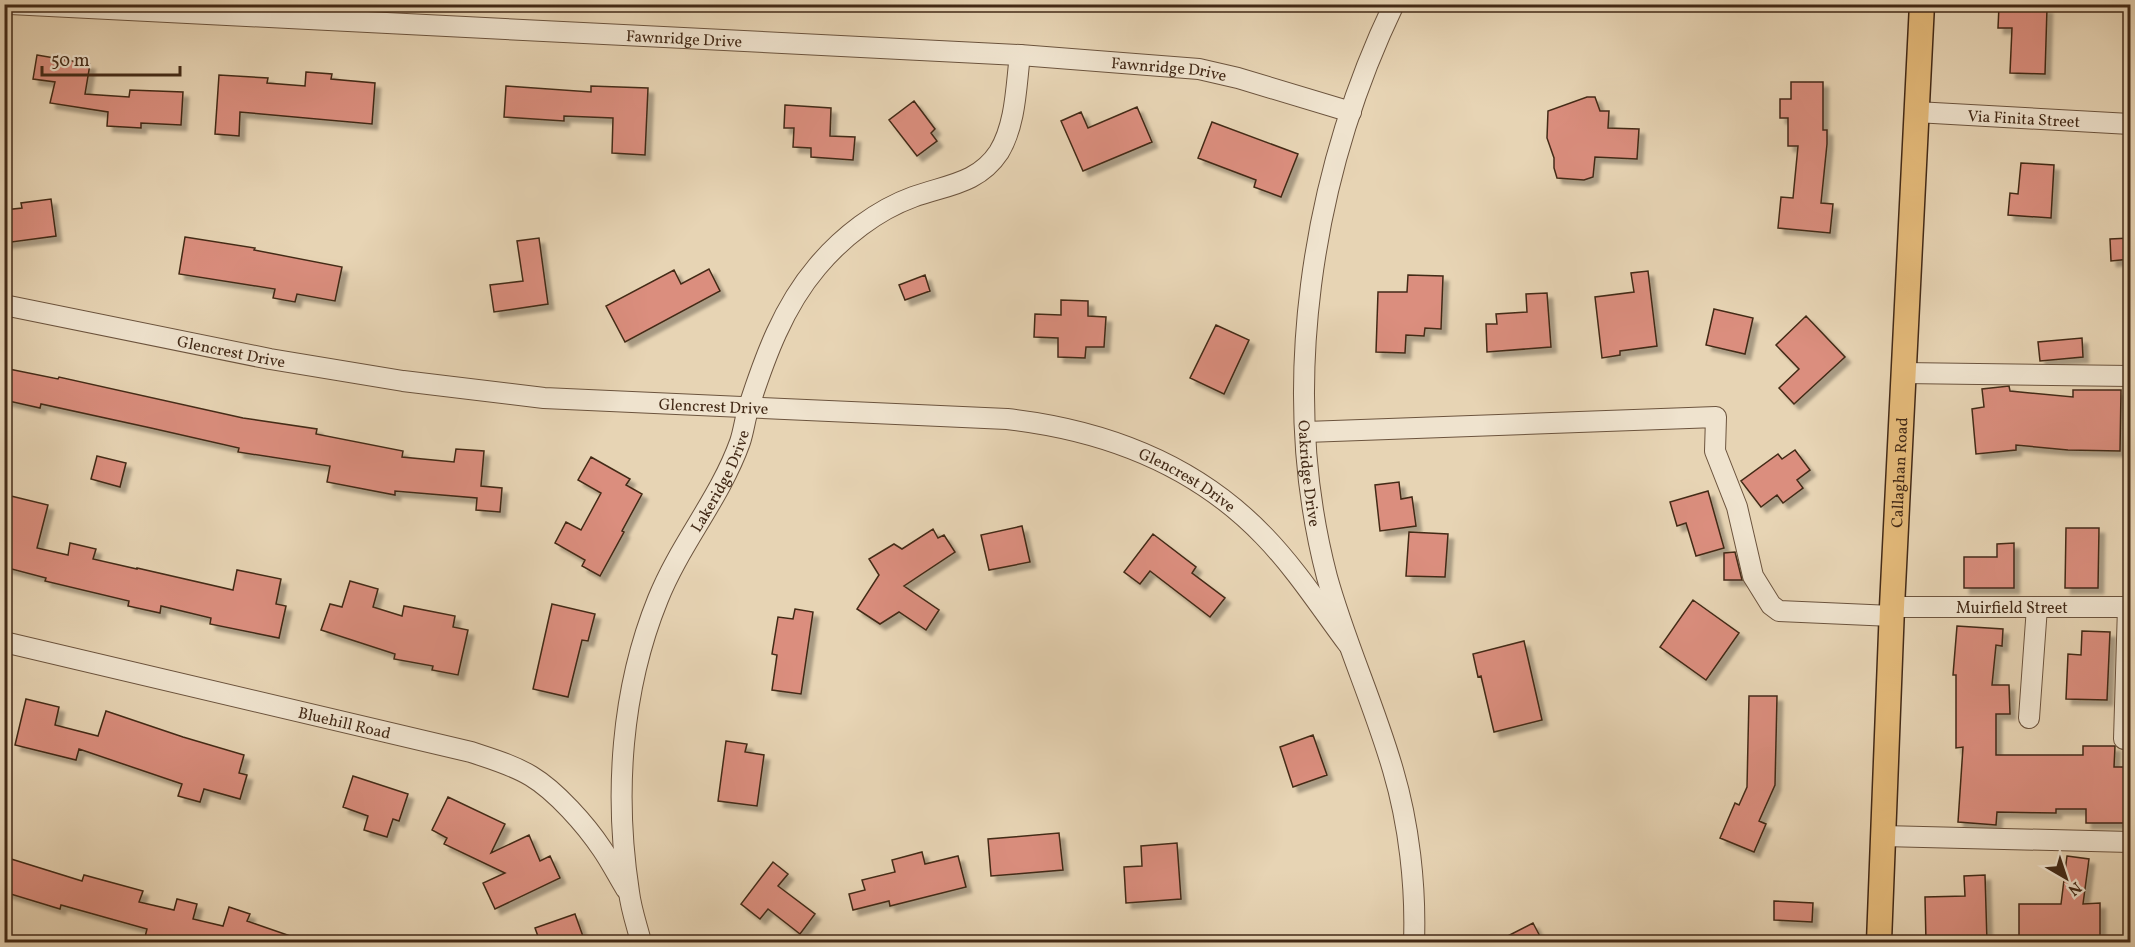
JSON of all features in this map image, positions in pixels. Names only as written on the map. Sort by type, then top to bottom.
[{"type":"main road","name":"Callaghan Road","points":[[1879,942],[1892,612],[1922,4]]},
{"type":"street","name":"Fawnridge Drive","points":[[10,4],[315,12],[1020,55],[1200,69],[1351,112]]},
{"type":"street","name":"Oakridge Drive","points":[[1394,4],[1378,39],[1351,112],[1326,200],[1312,275],[1305,353],[1306,432],[1308,482],[1327,577],[1348,644],[1394,771],[1413,876],[1414,942]]},
{"type":"street","name":"Lakeridge Drive","points":[[641,942],[629,892],[621,790],[630,695],[658,599],[681,552],[723,481],[740,441],[748,408],[782,319],[817,267],[843,240],[865,222],[912,197],[960,184],[982,170],[999,151],[1012,119],[1020,55]]},
{"type":"street","name":"Via Finita Street","points":[[1916,112],[2130,124]]},
{"type":"street","name":"Glencrest Drive","points":[[4,305],[270,359],[403,381],[544,398],[1007,419],[1047,423],[1086,432],[1121,443],[1164,461],[1200,482],[1228,503],[1263,535],[1287,562],[1348,644]]},
{"type":"street","points":[[1903,373],[2130,376]]},
{"type":"street","name":"Muirfield Street","points":[[1306,432],[1716,417],[1715,451],[1737,507],[1753,576],[1771,605],[1779,611],[1892,612],[2037,607],[2129,607]]},
{"type":"street","points":[[2029,717],[2037,607]]},
{"type":"street","points":[[2124,739],[2129,607]]},
{"type":"street","name":"Bluehill Road","points":[[4,642],[471,752],[513,766],[548,789],[577,818],[602,848],[629,892]]},
{"type":"street","points":[[1883,836],[2130,842]]},
{"type":"building","points":[[1999,6],[2047,8],[2045,74],[2010,73],[2012,28],[1998,28]]},
{"type":"building","points":[[37,55],[90,64],[85,94],[129,97],[130,90],[183,92],[181,125],[141,123],[141,128],[107,126],[108,112],[50,103],[55,82],[33,79]]},
{"type":"building","points":[[306,72],[332,74],[331,79],[375,83],[372,124],[240,112],[239,136],[215,134],[219,75],[268,78],[267,83],[305,86]]},
{"type":"building","points":[[1791,82],[1823,82],[1823,130],[1827,130],[1827,144],[1821,203],[1833,204],[1830,233],[1778,228],[1781,197],[1793,198],[1798,146],[1788,146],[1788,118],[1780,118],[1780,99],[1791,99]]},
{"type":"building","points":[[506,86],[591,92],[591,86],[648,88],[645,155],[612,153],[613,118],[564,116],[564,121],[504,117]]},
{"type":"building","points":[[1587,97],[1595,97],[1600,111],[1609,111],[1608,128],[1639,129],[1637,159],[1595,157],[1593,177],[1584,180],[1557,178],[1554,158],[1547,138],[1548,111]]},
{"type":"building","points":[[914,101],[935,129],[931,133],[937,141],[917,156],[889,120]]},
{"type":"building","points":[[785,105],[831,108],[830,136],[855,137],[853,160],[811,157],[811,148],[793,147],[794,128],[784,128]]},
{"type":"building","points":[[1137,107],[1152,142],[1083,171],[1061,121],[1081,112],[1088,128]]},
{"type":"building","points":[[1212,122],[1298,154],[1281,197],[1254,187],[1256,180],[1198,158]]},
{"type":"building","points":[[2021,163],[2054,165],[2051,218],[2008,215],[2010,193],[2018,194]]},
{"type":"building","points":[[51,199],[56,236],[4,243],[4,210],[22,208],[21,203]]},
{"type":"building","points":[[185,237],[255,248],[254,250],[342,267],[335,301],[297,294],[295,302],[273,298],[275,289],[179,274]]},
{"type":"building","points":[[539,238],[548,304],[494,312],[490,285],[523,281],[517,241]]},
{"type":"building","points":[[2130,238],[2130,259],[2111,261],[2110,239]]},
{"type":"building","points":[[709,269],[720,291],[625,342],[606,306],[674,270],[681,284]]},
{"type":"building","points":[[1648,271],[1657,346],[1620,351],[1620,355],[1602,358],[1595,297],[1634,292],[1631,273]]},
{"type":"building","points":[[925,275],[930,291],[905,300],[899,285]]},
{"type":"building","points":[[1408,275],[1443,276],[1441,329],[1425,328],[1424,336],[1406,335],[1405,353],[1376,352],[1378,292],[1407,292]]},
{"type":"building","points":[[1547,293],[1551,347],[1487,352],[1486,324],[1497,324],[1496,314],[1527,312],[1526,294]]},
{"type":"building","points":[[1061,300],[1088,301],[1088,316],[1106,317],[1104,347],[1086,347],[1085,358],[1058,357],[1058,338],[1034,337],[1035,314],[1061,315]]},
{"type":"building","points":[[1714,309],[1753,318],[1745,354],[1706,345]]},
{"type":"building","points":[[1806,316],[1845,357],[1794,404],[1779,388],[1799,369],[1776,345]]},
{"type":"building","points":[[1216,325],[1249,340],[1224,394],[1190,378]]},
{"type":"building","points":[[2082,338],[2083,357],[2040,361],[2038,342]]},
{"type":"building","points":[[4,368],[58,379],[59,377],[243,418],[317,429],[316,434],[403,451],[402,457],[454,462],[456,449],[484,451],[481,486],[502,488],[500,512],[476,510],[477,498],[395,491],[395,495],[327,482],[330,466],[238,452],[239,448],[151,428],[41,404],[40,408],[4,400]]},
{"type":"building","points":[[2009,386],[2010,391],[2073,397],[2073,390],[2121,390],[2120,451],[2068,450],[2016,445],[2016,450],[1976,454],[1972,409],[1984,407],[1982,389]]},
{"type":"building","points":[[1795,450],[1810,470],[1797,480],[1803,488],[1783,503],[1777,495],[1761,507],[1741,481],[1778,454],[1782,459]]},
{"type":"building","points":[[97,456],[126,463],[120,487],[91,479]]},
{"type":"building","points":[[591,457],[630,479],[626,485],[642,494],[600,576],[582,566],[585,560],[555,543],[566,522],[581,530],[601,493],[578,480]]},
{"type":"building","points":[[1399,482],[1401,499],[1412,497],[1416,526],[1380,531],[1375,485]]},
{"type":"building","points":[[1708,491],[1724,548],[1696,556],[1686,523],[1677,526],[1670,502]]},
{"type":"building","points":[[11,496],[48,505],[37,548],[68,555],[70,543],[96,549],[93,559],[233,590],[237,570],[281,579],[276,604],[286,606],[279,638],[210,624],[211,618],[161,606],[160,613],[128,606],[129,601],[45,581],[46,578],[4,567],[4,519]]},
{"type":"building","points":[[1022,526],[1030,562],[989,570],[981,535]]},
{"type":"building","points":[[2066,528],[2099,528],[2098,588],[2065,588]]},
{"type":"building","points":[[933,529],[938,538],[944,535],[955,552],[904,586],[939,610],[926,630],[899,612],[880,624],[857,609],[879,575],[869,559],[894,544],[902,549]]},
{"type":"building","points":[[1409,532],[1448,534],[1445,577],[1406,576]]},
{"type":"building","points":[[1153,534],[1196,567],[1192,573],[1225,598],[1210,617],[1150,571],[1140,584],[1124,572]]},
{"type":"building","points":[[2014,543],[2014,588],[1964,588],[1964,557],[1997,557],[1997,544]]},
{"type":"building","points":[[1735,552],[1742,580],[1724,580],[1724,553]]},
{"type":"building","points":[[350,581],[378,589],[373,607],[402,616],[404,606],[455,616],[453,627],[468,630],[458,675],[432,670],[433,666],[394,659],[395,654],[321,630],[330,604],[342,607]]},
{"type":"building","points":[[1693,600],[1739,633],[1706,680],[1660,647]]},
{"type":"building","points":[[552,604],[595,614],[588,641],[582,640],[568,697],[533,689]]},
{"type":"building","points":[[795,609],[813,612],[801,694],[772,690],[777,655],[772,654],[778,617],[793,619]]},
{"type":"building","points":[[1957,626],[2003,629],[2002,646],[1996,645],[1992,685],[2009,685],[2010,714],[1996,714],[1996,755],[2083,755],[2083,746],[2115,746],[2114,767],[2130,767],[2130,823],[2086,823],[2086,809],[2056,809],[2056,813],[1997,812],[1996,825],[1958,822],[1963,747],[1956,748],[1956,675],[1953,675]]},
{"type":"building","points":[[2082,631],[2110,632],[2107,700],[2066,699],[2068,654],[2081,655]]},
{"type":"building","points":[[1524,641],[1542,720],[1494,732],[1481,676],[1478,677],[1473,654]]},
{"type":"building","points":[[1749,696],[1777,696],[1775,785],[1759,821],[1766,824],[1754,852],[1720,838],[1735,803],[1739,805],[1747,787]]},
{"type":"building","points":[[26,699],[59,707],[55,725],[98,736],[106,711],[244,755],[239,773],[247,775],[240,799],[204,789],[200,802],[178,796],[182,784],[79,749],[76,760],[15,745]]},
{"type":"building","points":[[1313,735],[1327,775],[1293,787],[1280,747]]},
{"type":"building","points":[[726,741],[747,744],[745,752],[764,755],[757,806],[718,801]]},
{"type":"building","points":[[353,776],[408,794],[399,821],[393,819],[387,837],[364,830],[368,816],[343,807]]},
{"type":"building","points":[[448,797],[505,824],[491,853],[529,835],[540,861],[550,856],[560,878],[495,909],[483,883],[505,873],[444,844],[447,838],[432,830]]},
{"type":"building","points":[[1059,833],[1063,870],[991,876],[988,839]]},
{"type":"building","points":[[1177,843],[1181,899],[1126,903],[1124,867],[1142,866],[1141,846]]},
{"type":"building","points":[[922,852],[925,864],[958,856],[966,887],[890,906],[889,901],[853,910],[849,894],[865,890],[862,880],[895,872],[892,860]]},
{"type":"building","points":[[2067,856],[2089,859],[2083,904],[2100,903],[2100,942],[2019,942],[2019,904],[2061,904]]},
{"type":"building","points":[[8,858],[82,881],[84,875],[143,891],[139,902],[174,910],[177,899],[197,904],[193,919],[223,926],[229,907],[250,914],[247,921],[302,940],[302,942],[167,942],[145,937],[147,929],[61,905],[60,909],[4,892],[4,870]]},
{"type":"building","points":[[773,862],[788,874],[778,886],[815,914],[800,934],[768,909],[760,919],[741,904]]},
{"type":"building","points":[[1985,875],[1987,942],[1926,942],[1925,897],[1965,896],[1964,876]]},
{"type":"building","points":[[1774,901],[1813,903],[1812,922],[1774,920]]},
{"type":"building","points":[[575,914],[585,942],[540,942],[535,928]]},
{"type":"building","points":[[1533,923],[1543,942],[1496,942]]}]
